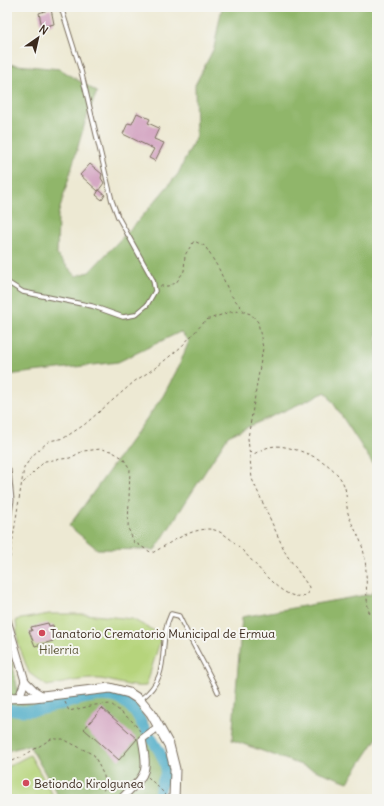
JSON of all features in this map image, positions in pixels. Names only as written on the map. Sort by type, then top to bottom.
[{"type":"main road","points":[[7,698],[43,696],[110,688],[129,693],[140,700],[151,713],[156,729],[169,745],[174,761],[174,799]]},
{"type":"street","points":[[7,470],[10,500],[7,520]]},
{"type":"street","points":[[7,620],[25,681],[35,692],[43,696]]},
{"type":"street","points":[[19,698],[25,681]]},
{"type":"street","points":[[121,799],[144,776],[145,757],[142,739],[156,729]]},
{"type":"lane","points":[[7,282],[23,292],[92,306],[123,317],[135,315],[147,304],[155,291],[155,285],[118,217],[112,201],[93,128],[81,71],[61,7]]},
{"type":"lane","points":[[140,700],[148,694],[159,681],[166,630],[171,614],[179,616],[188,637],[201,656],[218,692]]},
{"type":"path","points":[[155,285],[168,286],[176,283],[184,271],[185,255],[194,241],[206,246],[219,269],[230,294],[237,305],[246,313]]},
{"type":"path","points":[[7,576],[24,468],[38,451],[49,441],[64,438],[84,425],[135,380],[158,366],[180,347],[206,320],[230,312],[251,314],[258,322],[263,348],[248,438],[248,451],[252,479],[286,554],[309,586],[308,594],[301,598],[292,596],[274,584],[255,566],[233,540],[219,531],[209,529],[194,530],[152,553],[143,549],[134,542],[128,528],[130,469],[123,458],[111,450],[101,449],[83,451],[70,458],[45,461],[22,484]]},
{"type":"path","points":[[248,451],[254,454],[265,447],[280,445],[303,452],[330,466],[340,477],[345,489],[352,526],[362,545],[367,579],[366,599],[369,612],[377,617]]},
{"type":"path","points":[[64,701],[69,711],[95,705],[111,704],[132,721],[145,737]]},
{"type":"path","points":[[7,762],[20,758],[51,739],[63,739],[94,755],[104,776],[105,785],[100,799]]},
{"type":"path","points":[[148,776],[165,793]]},
{"type":"green space","points":[[222,7],[377,7],[377,470],[326,392],[228,436],[155,550],[97,549],[69,526],[163,396],[179,366],[189,341],[180,332],[118,362],[7,375],[7,64],[60,69],[97,92],[86,119],[58,215],[57,255],[76,276],[89,272],[139,220],[178,174],[196,136],[195,85],[214,48]]},
{"type":"green space","points":[[377,587],[377,738],[348,782],[232,740],[242,617],[371,594]]},
{"type":"green space","name":"Hilerria","points":[[49,614],[85,614],[132,619],[162,635],[146,686],[134,686],[100,679],[87,679],[47,686],[29,673],[18,643],[16,620]]},
{"type":"green space","points":[[7,640],[21,704],[113,692],[139,705],[171,770],[160,799],[60,799],[29,745],[7,751]]},
{"type":"green space","name":"Betiondo Kirolgunea","points":[[30,755],[55,799],[7,799],[7,767]]},
{"type":"building","points":[[51,9],[54,24],[42,27],[39,13]]},
{"type":"building","points":[[137,113],[150,119],[148,123],[159,128],[154,139],[164,143],[155,161],[149,158],[154,149],[123,134],[128,123],[132,124]]},
{"type":"building","points":[[90,164],[102,174],[101,178],[104,183],[98,191],[80,175]]},
{"type":"building","points":[[99,190],[105,195],[102,200],[96,195]]},
{"type":"building","name":"Tanatorio Crematorio Municipal de Ermua","points":[[48,623],[49,626],[53,625],[55,635],[52,635],[53,641],[35,646],[29,631],[32,631],[31,627]]},
{"type":"building","points":[[102,708],[137,739],[119,760],[84,729]]},
{"type":"waterway","points":[[7,709],[21,711],[35,710],[100,696],[113,697],[123,701],[138,717],[165,764],[166,770],[160,789],[159,798]]},
{"type":"place","name":"Tanatorio Crematorio Municipal de Ermua","points":[[42,633]]},
{"type":"place","name":"Betiondo Kirolgunea","points":[[26,783]]}]
